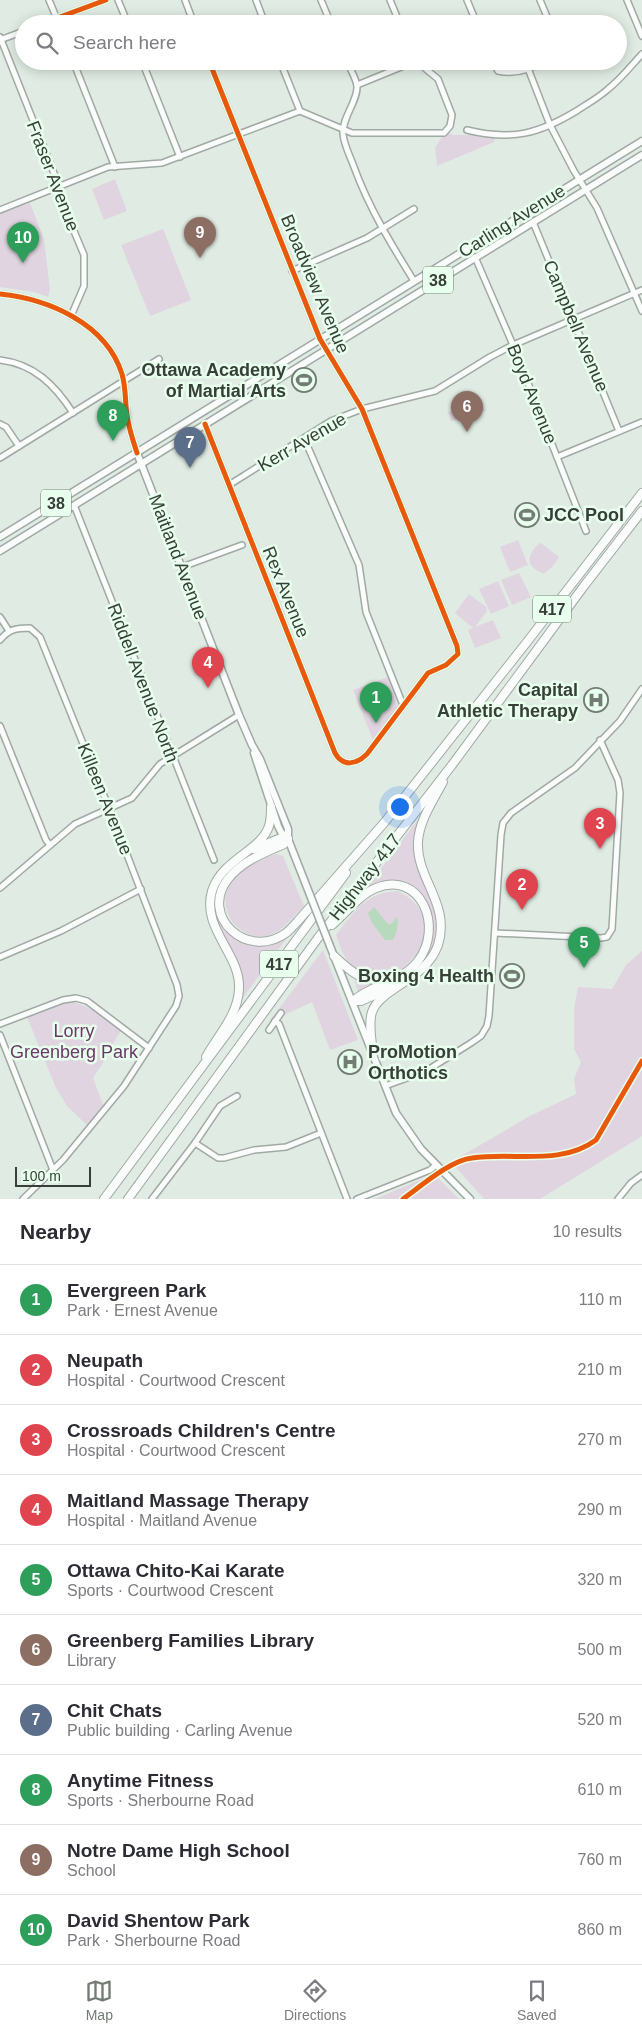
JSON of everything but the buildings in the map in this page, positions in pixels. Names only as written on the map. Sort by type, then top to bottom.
[{"type":"highway","name":"417","points":[[104,1199],[191,1085],[368,843],[642,493]]},
{"type":"highway","name":"Highway 417","points":[[128,1199],[318,938],[452,765],[584,586],[642,511]]},
{"type":"highway","points":[[373,1054],[371,1026],[374,1008],[380,1000],[418,973],[430,960],[440,937],[440,910],[421,864],[418,841],[420,829],[427,813],[452,765]]},
{"type":"highway","points":[[191,1085],[210,1049],[229,1022],[239,988],[233,962],[216,933],[210,901],[217,879],[234,860],[261,840],[267,832],[270,823],[271,807]]},
{"type":"highway","points":[[234,860],[258,847],[281,838],[288,839]]},
{"type":"highway","points":[[288,839],[284,844],[243,864],[229,878],[222,889],[220,900],[223,917],[228,927],[241,938],[261,942],[286,933],[368,843]]},
{"type":"highway","points":[[318,938],[363,895],[377,888],[392,886],[403,888],[413,893],[422,901],[430,920],[428,940],[423,954],[413,966],[398,978],[353,1000]]},
{"type":"highway","points":[[334,956],[354,974],[366,980],[378,981],[398,978]]},
{"type":"highway","points":[[353,1000],[361,1001],[409,980]]},
{"type":"main road","name":"Carling Avenue","points":[[0,536],[642,141]]},
{"type":"main road","name":"Carling Avenue","points":[[0,551],[642,155]]},
{"type":"main road","name":"Maitland Avenue","points":[[137,453],[252,745],[271,807],[281,832],[288,839]]},
{"type":"main road","name":"Maitland Avenue","points":[[252,745],[260,759],[285,823],[288,839],[396,1113],[404,1128],[436,1165],[470,1199]]},
{"type":"street","points":[[49,0],[55,15]]},
{"type":"street","points":[[64,15],[106,0]]},
{"type":"street","points":[[118,0],[124,15]]},
{"type":"street","points":[[185,0],[191,15]]},
{"type":"street","points":[[256,0],[262,15]]},
{"type":"street","points":[[322,0],[328,15]]},
{"type":"street","points":[[390,0],[396,15]]},
{"type":"street","points":[[467,0],[473,15]]},
{"type":"street","points":[[540,0],[546,15]]},
{"type":"street","points":[[627,0],[642,36]]},
{"type":"street","points":[[0,39],[15,34]]},
{"type":"street","name":"Fraser Avenue","points":[[0,39],[59,186],[66,212],[84,255],[84,286],[71,316]]},
{"type":"street","points":[[627,70],[642,54]]},
{"type":"street","points":[[77,70],[115,167]]},
{"type":"street","points":[[146,70],[180,157]]},
{"type":"street","name":"Broadview Avenue","points":[[213,70],[320,339],[362,409],[457,646],[458,654],[446,665],[428,673],[403,705]]},
{"type":"street","points":[[284,70],[300,111],[343,131],[352,133],[444,134],[450,126],[452,115],[438,79],[427,70]]},
{"type":"street","points":[[351,70],[357,86],[343,131],[344,142],[363,193],[380,228],[414,281]]},
{"type":"street","points":[[357,86],[395,70]]},
{"type":"street","points":[[498,70],[504,72],[529,71],[550,125],[605,226],[642,311]]},
{"type":"street","points":[[467,130],[482,134],[513,135],[534,132],[550,125],[607,91],[627,70]]},
{"type":"street","points":[[1,207],[108,167],[162,163],[300,111]]},
{"type":"street","points":[[292,271],[367,238],[380,228],[414,209]]},
{"type":"street","name":"Campbell Avenue","points":[[533,222],[575,319],[619,431]]},
{"type":"street","name":"Boyd Avenue","points":[[475,257],[513,345],[586,531]]},
{"type":"street","name":"Kerr Avenue","points":[[229,484],[331,421],[362,409],[435,391],[513,345],[642,290]]},
{"type":"street","points":[[0,294],[18,296],[48,304],[71,316],[97,336],[110,350],[124,382],[127,416],[137,453]]},
{"type":"street","points":[[0,458],[159,359]]},
{"type":"street","points":[[0,360],[25,366],[45,379],[54,387],[72,413]]},
{"type":"street","points":[[557,457],[642,422]]},
{"type":"street","points":[[0,424],[6,428],[19,446]]},
{"type":"street","name":"Rex Avenue","points":[[205,424],[334,753],[339,760],[348,764],[358,762],[367,754],[403,705]]},
{"type":"street","points":[[304,438],[359,566],[366,612],[403,705]]},
{"type":"street","name":"Riddell Avenue North","points":[[74,505],[214,860]]},
{"type":"street","points":[[182,567],[242,545]]},
{"type":"street","points":[[0,617],[9,631],[0,640]]},
{"type":"street","name":"Killeen Avenue","points":[[9,631],[17,628],[30,628],[40,637],[141,889],[177,985],[179,996],[171,1015],[149,1048]]},
{"type":"street","points":[[385,1086],[426,1071],[481,1036],[488,1026],[503,822],[516,810],[574,768],[630,709],[642,689]]},
{"type":"street","points":[[0,888],[75,824],[132,798],[160,764],[240,715]]},
{"type":"street","points":[[0,726],[46,840],[50,845]]},
{"type":"street","points":[[495,932],[601,938],[607,937],[612,929],[620,794],[618,780],[600,740]]},
{"type":"street","points":[[0,957],[61,931],[141,889]]},
{"type":"street","points":[[0,1024],[63,1000],[76,998],[87,1001],[149,1048],[124,1086],[53,1170],[23,1199]]},
{"type":"street","points":[[268,1030],[282,1013]]},
{"type":"street","points":[[275,1021],[279,1024],[347,1199]]},
{"type":"street","points":[[0,1035],[53,1170]]},
{"type":"street","points":[[152,1199],[195,1143],[220,1106],[237,1096]]},
{"type":"street","points":[[195,1143],[218,1158],[224,1158],[254,1150],[286,1147],[321,1134]]},
{"type":"street","points":[[357,1199],[430,1170],[436,1165]]},
{"type":"street","points":[[618,1199],[631,1183],[642,1175]]},
{"type":"green space","points":[[446,131],[453,135],[470,135],[473,132],[492,134],[495,139],[494,142],[437,166],[435,148]]},
{"type":"green space","points":[[115,179],[127,211],[104,220],[92,189]]},
{"type":"green space","points":[[30,203],[44,239],[50,290],[48,297],[34,292],[0,287],[0,214]]},
{"type":"green space","points":[[163,229],[191,300],[150,316],[121,245]]},
{"type":"green space","points":[[482,402],[485,411],[451,421],[448,412]]},
{"type":"green space","points":[[518,540],[528,565],[510,572],[500,547]]},
{"type":"green space","points":[[541,543],[559,557],[553,566],[543,574],[530,563],[532,552]]},
{"type":"green space","points":[[519,573],[531,597],[512,605],[501,580]]},
{"type":"green space","points":[[498,581],[509,606],[491,614],[479,589]]},
{"type":"green space","points":[[469,594],[486,607],[487,611],[475,627],[493,620],[501,638],[475,648],[468,630],[473,628],[455,613]]},
{"type":"green space","points":[[388,677],[398,707],[373,740],[353,690]]},
{"type":"green space","points":[[419,818],[415,847],[435,904],[438,919],[437,934],[434,948],[426,961],[399,983],[398,980],[431,940],[432,919],[430,911],[423,898],[409,887],[373,885],[365,890]]},
{"type":"green space","points":[[272,846],[238,865],[226,878],[217,896],[230,934],[242,943],[265,946],[285,937],[287,938],[242,999],[242,991],[212,907],[216,885],[237,860],[256,850]]},
{"type":"green space","points":[[276,854],[283,856],[304,906],[287,924],[272,935],[256,936],[246,933],[238,928],[227,912],[226,892],[235,878],[245,869]]},
{"type":"green space","points":[[398,891],[416,905],[424,922],[424,939],[416,955],[403,968],[388,975],[371,976],[355,969],[348,962],[336,935],[355,911],[369,899],[387,892]]},
{"type":"green space","points":[[323,950],[358,1040],[330,1050],[312,1002],[269,1022]]},
{"type":"green space","points":[[642,951],[642,1136],[540,1199],[484,1199],[451,1162],[530,1116],[576,1094],[574,1079],[581,1062],[574,1049],[574,1009],[578,987],[612,989],[626,965]]},
{"type":"green space","points":[[354,977],[362,981],[378,983],[358,993]]},
{"type":"green space","name":"Lorry Greenberg Park","points":[[64,1002],[72,1002],[87,1007],[121,1031],[93,1078],[104,1107],[88,1126],[67,1106],[56,1088],[27,1017]]},
{"type":"green space","points":[[434,1174],[459,1199],[375,1199]]},
{"type":"shaded area","name":"JCC Pool","points":[[529,505],[536,522],[526,526],[519,508]]},
{"type":"shaded area","points":[[374,907],[388,924],[391,924],[397,917],[398,923],[393,940],[385,940],[372,923],[368,913]]},
{"type":"cycle path","points":[[65,15],[106,0]]},
{"type":"cycle path","points":[[205,424],[335,753],[342,761],[350,763],[363,758],[428,673],[446,665],[458,654],[457,646],[362,409],[320,339],[213,70]]},
{"type":"cycle path","points":[[0,294],[37,301],[55,308],[73,317],[103,341],[114,356],[122,374],[128,421],[137,453]]},
{"type":"cycle path","points":[[403,1199],[436,1174],[464,1160],[488,1157],[552,1156],[582,1148],[596,1140],[642,1061]]},
{"type":"place","name":"Notre Dame High School","points":[[200,258]]},
{"type":"place","name":"David Shentow Park","points":[[23,263]]},
{"type":"place","name":"Ottawa Academy of Martial Arts","points":[[304,380]]},
{"type":"place","name":"Greenberg Families Library","points":[[467,432]]},
{"type":"place","name":"Anytime Fitness","points":[[113,441]]},
{"type":"place","name":"Chit Chats","points":[[190,468]]},
{"type":"place","name":"JCC Pool","points":[[527,515]]},
{"type":"place","name":"Maitland Massage Therapy","points":[[208,688]]},
{"type":"place","name":"Capital Athletic Therapy","points":[[596,700]]},
{"type":"place","name":"Evergreen Park","points":[[376,723]]},
{"type":"place","name":"Crossroads Children's Centre","points":[[600,849]]},
{"type":"place","name":"Neupath","points":[[522,910]]},
{"type":"place","name":"Ottawa Chito-Kai Karate","points":[[584,968]]},
{"type":"place","name":"Boxing 4 Health","points":[[512,976]]},
{"type":"place","name":"ProMotion Orthotics","points":[[350,1062]]}]
